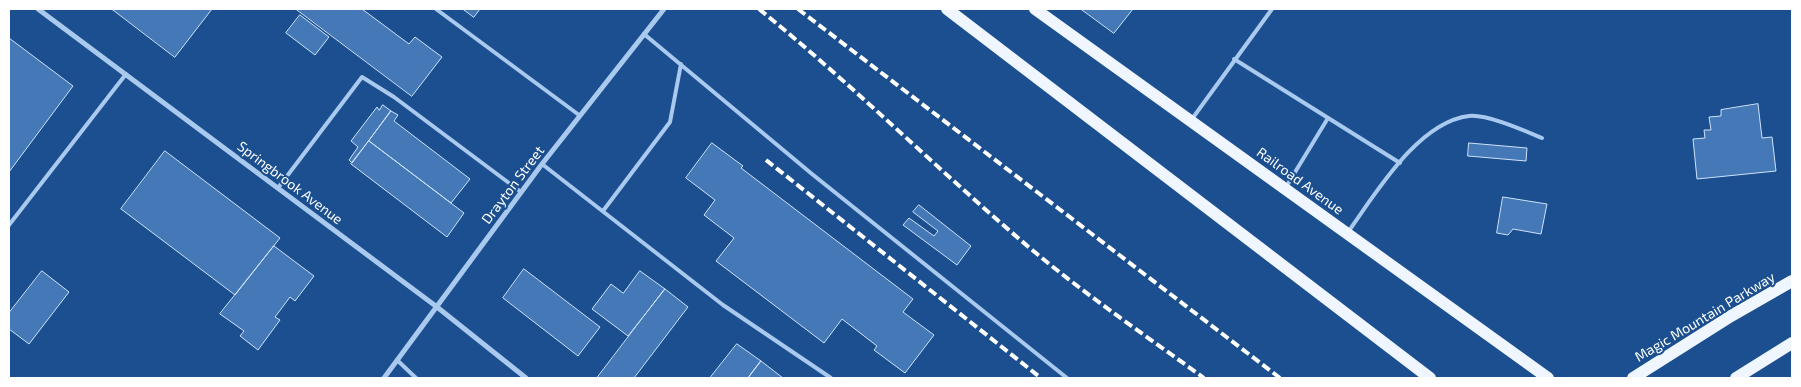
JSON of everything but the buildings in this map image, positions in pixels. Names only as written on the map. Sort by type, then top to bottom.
[{"type":"main road","points":[[947,9],[1430,378]]},
{"type":"main road","name":"Railroad Avenue","points":[[1034,9],[1548,378]]},
{"type":"main road","name":"Magic Mountain Parkway","points":[[1633,378],[1731,316],[1792,281]]},
{"type":"main road","points":[[1736,378],[1792,343]]},
{"type":"street","name":"Springbrook Avenue","points":[[38,9],[437,307],[526,378]]},
{"type":"street","name":"Drayton Street","points":[[384,378],[579,115],[664,9]]},
{"type":"lane","points":[[436,9],[579,115]]},
{"type":"lane","points":[[1190,121],[1272,9]]},
{"type":"lane","points":[[644,34],[812,174],[1067,378]]},
{"type":"lane","points":[[1234,59],[1400,163]]},
{"type":"lane","points":[[603,211],[670,122],[681,64]]},
{"type":"lane","points":[[9,226],[126,74]]},
{"type":"lane","points":[[278,188],[362,77],[394,97],[521,192]]},
{"type":"lane","points":[[1347,234],[1411,148],[1443,123],[1471,115],[1504,123],[1542,138]]},
{"type":"lane","points":[[1284,189],[1328,118]]},
{"type":"lane","points":[[542,164],[723,305],[830,378]]},
{"type":"lane","points":[[397,360],[416,378]]},
{"type":"railway","points":[[759,9],[1031,249],[1095,299],[1204,378]]},
{"type":"railway","points":[[798,9],[1280,378]]},
{"type":"railway","points":[[766,160],[1041,378]]}]
